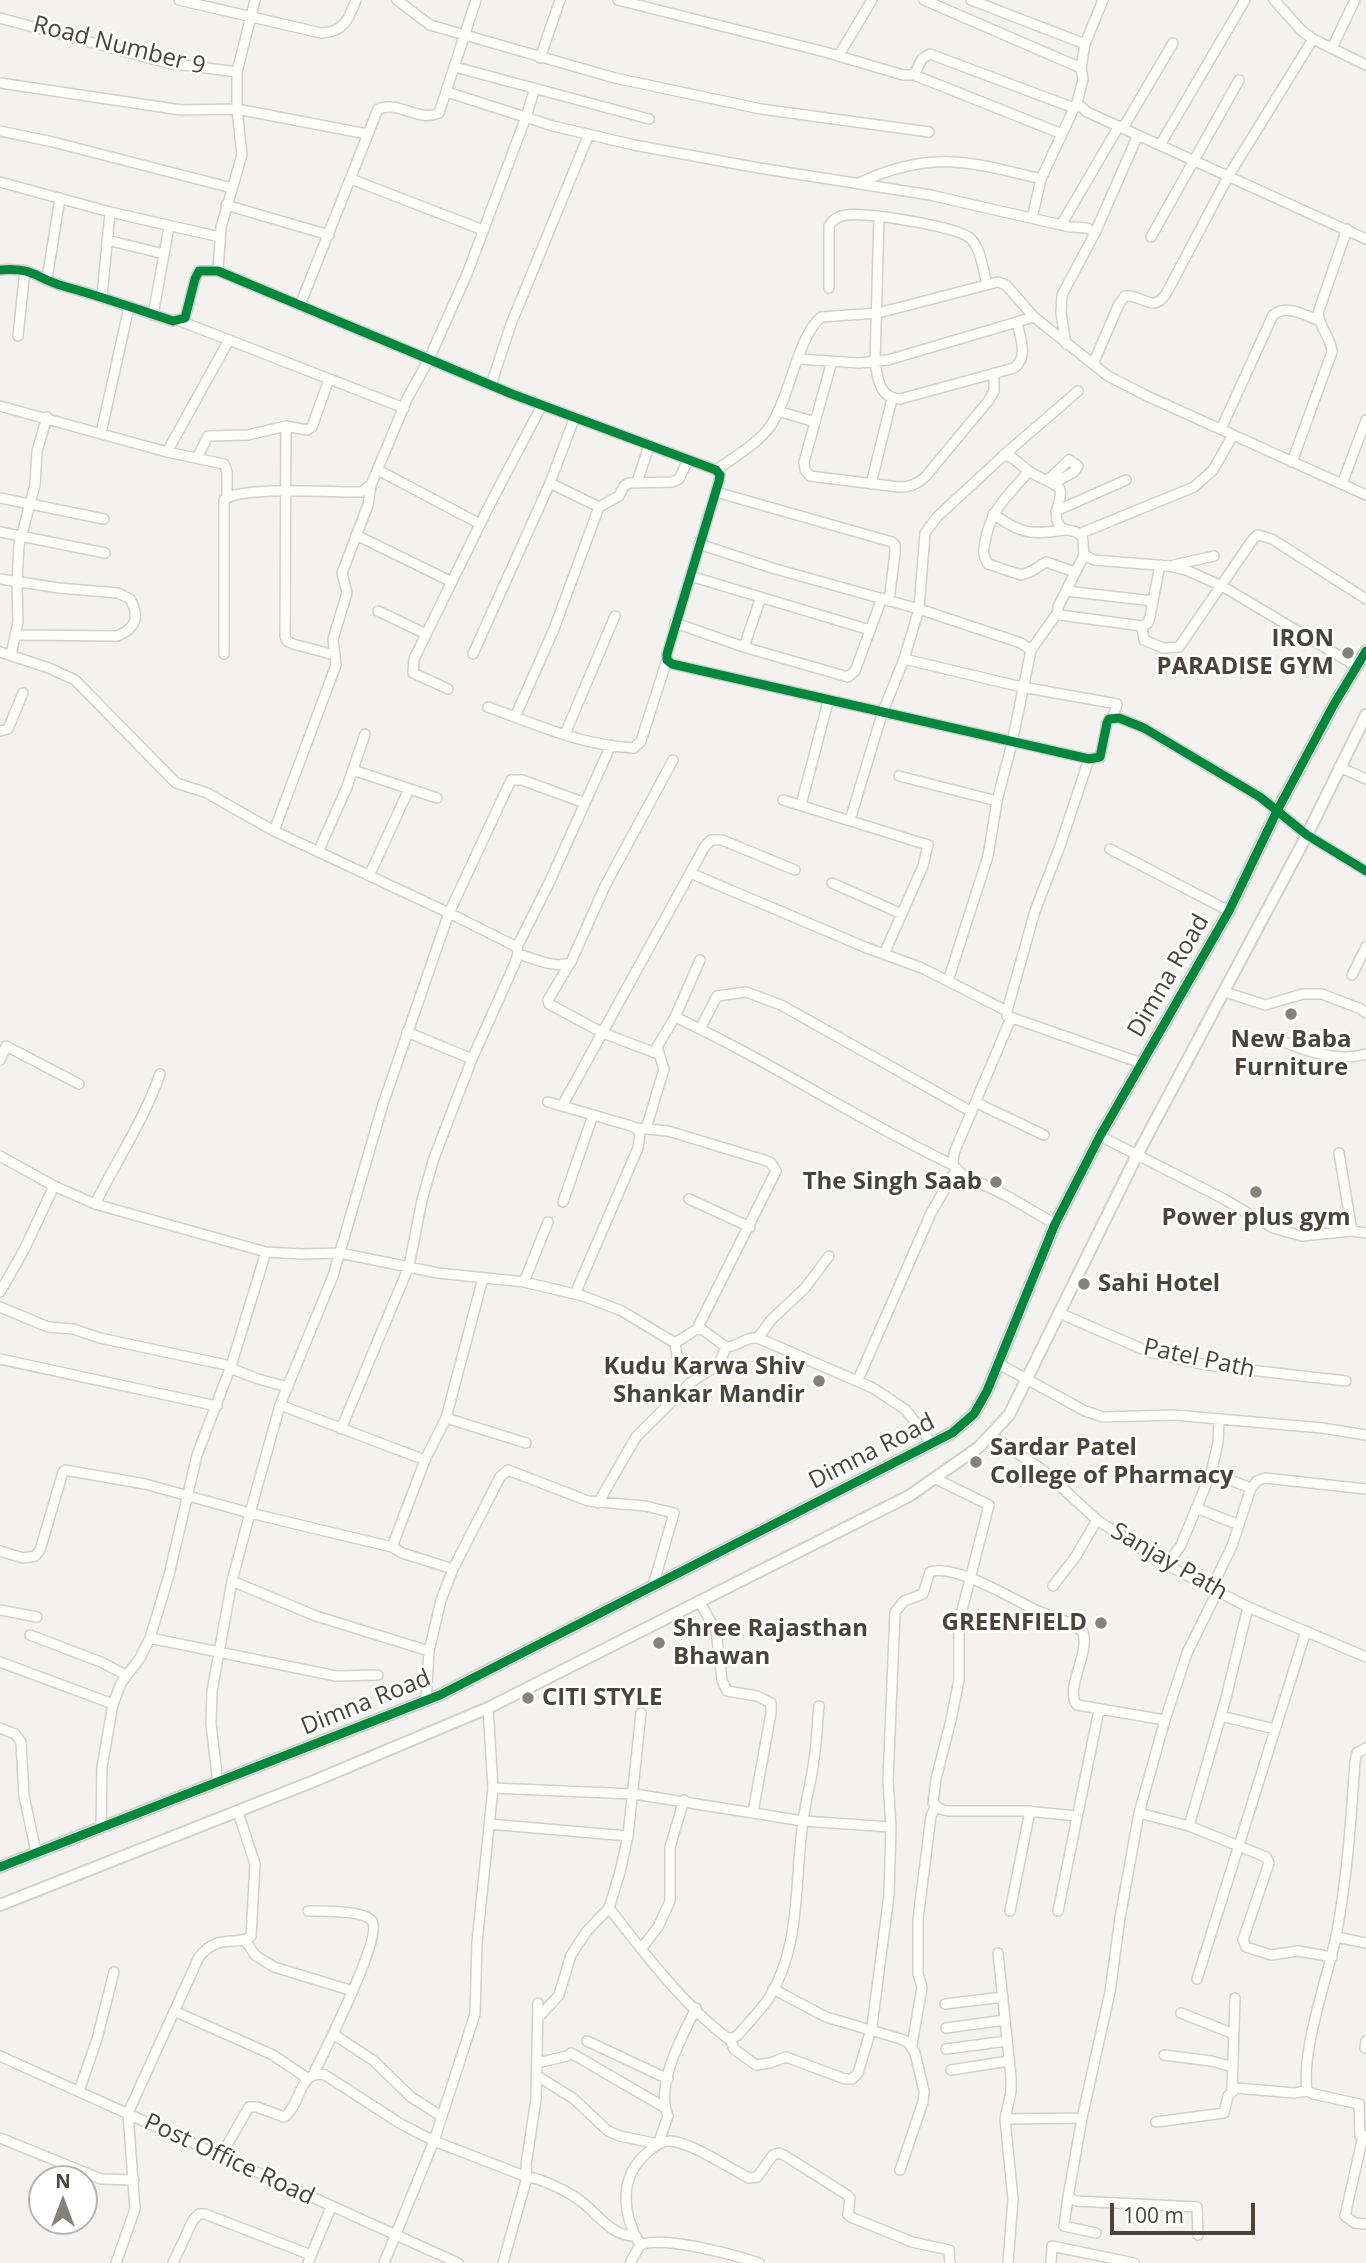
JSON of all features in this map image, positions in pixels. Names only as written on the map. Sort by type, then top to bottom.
[{"type":"street","points":[[179,0],[307,31],[330,33],[345,25],[356,0]]},
{"type":"street","points":[[218,271],[220,237],[226,205],[242,155],[237,109],[237,72],[255,0]]},
{"type":"street","points":[[397,0],[430,25],[540,58],[653,87],[761,109],[929,132]]},
{"type":"street","points":[[299,305],[378,110],[386,106],[432,116],[439,113],[476,0]]},
{"type":"street","points":[[540,58],[560,0]]},
{"type":"street","points":[[618,0],[839,55],[903,75],[914,75],[1062,134]]},
{"type":"street","points":[[839,55],[872,0]]},
{"type":"street","points":[[924,0],[1081,68]]},
{"type":"street","points":[[949,11],[953,0]]},
{"type":"street","points":[[971,0],[1086,44]]},
{"type":"street","points":[[1032,218],[1041,179],[1076,105],[1083,79],[1081,68],[1086,44],[1103,0]]},
{"type":"street","points":[[1160,145],[1245,0]]},
{"type":"street","points":[[1332,48],[1355,0]]},
{"type":"street","points":[[1280,2],[1302,31],[1366,65]]},
{"type":"street","name":"Road Number 9","points":[[0,18],[168,63],[237,72]]},
{"type":"street","points":[[1093,364],[1125,296],[1131,295],[1155,304],[1161,302],[1229,175],[1313,39]]},
{"type":"street","points":[[1061,225],[1172,43]]},
{"type":"street","points":[[914,75],[922,59],[930,54],[1076,105],[1366,239]]},
{"type":"street","points":[[455,67],[649,119]]},
{"type":"street","points":[[1151,236],[1239,80]]},
{"type":"street","points":[[0,83],[181,110],[237,109],[367,134]]},
{"type":"street","points":[[274,831],[336,665],[333,639],[346,593],[342,573],[368,505],[371,485],[467,274],[535,88]]},
{"type":"street","points":[[447,92],[589,134],[694,157],[930,195],[1061,225],[1087,228],[1095,233]]},
{"type":"street","points":[[0,131],[232,188]]},
{"type":"street","points":[[491,385],[511,324],[589,134]]},
{"type":"street","points":[[1066,344],[1061,313],[1062,295],[1095,233],[1138,135]]},
{"type":"street","points":[[859,183],[891,169],[944,160],[982,165],[1041,179]]},
{"type":"street","points":[[351,179],[483,230]]},
{"type":"street","points":[[0,182],[169,227],[220,237]]},
{"type":"street","points":[[47,279],[60,198]]},
{"type":"street","points":[[226,205],[329,235]]},
{"type":"street","points":[[102,296],[110,212]]},
{"type":"street","points":[[829,289],[829,226],[833,220],[848,214],[879,216],[953,230],[968,237],[974,243],[987,284]]},
{"type":"street","points":[[879,216],[875,362],[885,395],[900,399],[1014,368],[1021,363],[1023,347],[1017,322]]},
{"type":"street","points":[[153,315],[169,227]]},
{"type":"street","points":[[1318,320],[1320,305],[1347,229]]},
{"type":"street","points":[[107,240],[164,254]]},
{"type":"street","points":[[0,270],[25,270],[63,286],[180,321],[404,408]]},
{"type":"street","points":[[18,336],[25,270]]},
{"type":"street","points":[[180,321],[188,312],[199,271],[218,271],[575,419],[716,470],[720,475],[675,624],[667,660],[639,746],[634,748],[611,745],[565,734],[488,707]]},
{"type":"street","points":[[716,470],[764,433],[778,411],[810,331],[821,317],[878,313],[998,282],[1006,285],[1034,317],[1108,376],[1366,495]]},
{"type":"street","points":[[101,433],[128,307]]},
{"type":"street","points":[[1221,429],[1273,315],[1279,310],[1286,310],[1318,320],[1328,335],[1332,352],[1293,462]]},
{"type":"street","points":[[799,359],[875,362],[1034,317]]},
{"type":"street","points":[[167,452],[229,340]]},
{"type":"street","points":[[832,361],[804,462],[805,470],[810,476],[909,487],[918,484],[989,400],[994,391],[994,373]]},
{"type":"street","points":[[197,458],[208,436],[248,435],[286,426],[307,430],[312,427],[329,379]]},
{"type":"street","points":[[850,820],[882,713],[904,659],[919,609],[925,533],[929,525],[1078,391]]},
{"type":"street","points":[[871,484],[892,399]]},
{"type":"street","points":[[448,689],[412,673],[414,659],[480,523],[542,405]]},
{"type":"street","points":[[0,406],[167,452],[218,463],[227,468],[227,497],[222,507],[224,654]]},
{"type":"street","points":[[778,411],[815,422]]},
{"type":"street","points":[[11,655],[17,635],[17,583],[21,537],[37,474],[37,451],[47,417]]},
{"type":"street","points":[[473,654],[550,483],[575,419]]},
{"type":"street","points":[[1342,484],[1366,420]]},
{"type":"street","points":[[286,426],[285,636],[287,641],[293,644],[335,655]]},
{"type":"street","points":[[993,514],[1022,532],[1039,534],[1064,530],[1079,534],[1194,487],[1213,470],[1233,435]]},
{"type":"street","points":[[637,482],[649,446]]},
{"type":"street","points":[[1004,455],[1050,481],[1061,494],[1056,511],[1058,525],[1064,530]]},
{"type":"street","points":[[515,717],[554,629],[599,507],[619,496],[624,486],[637,482],[672,482],[679,479],[688,460]]},
{"type":"street","points":[[377,470],[480,523]]},
{"type":"street","points":[[1029,471],[993,514],[984,549],[988,564],[1021,575],[1046,562],[1075,572]]},
{"type":"street","points":[[1056,511],[1126,480]]},
{"type":"street","points":[[550,483],[599,507]]},
{"type":"street","points":[[227,497],[284,492],[361,492],[371,485]]},
{"type":"street","points":[[675,624],[744,648],[849,677],[855,671],[870,630],[886,599],[895,553],[895,545],[892,542],[716,492]]},
{"type":"street","points":[[0,498],[104,519]]},
{"type":"street","points":[[0,532],[105,553]]},
{"type":"street","points":[[948,981],[988,856],[997,801],[1031,650],[1058,612],[1084,555],[1079,534]]},
{"type":"street","points":[[356,535],[452,582]]},
{"type":"street","points":[[1142,626],[1144,640],[1163,648],[1180,647],[1253,538],[1258,535],[1272,538],[1366,599]]},
{"type":"street","points":[[699,544],[772,568],[919,609],[1021,643],[1031,650]]},
{"type":"street","points":[[1084,555],[1094,561],[1186,570],[1222,586],[1356,666]]},
{"type":"street","points":[[1164,566],[1214,556]]},
{"type":"street","points":[[1058,612],[1067,617],[1142,626],[1150,617],[1164,566]]},
{"type":"street","points":[[690,576],[870,630]]},
{"type":"street","points":[[0,579],[118,593],[130,599],[136,614],[132,627],[117,636],[17,635]]},
{"type":"street","points":[[1066,591],[1153,601]]},
{"type":"street","points":[[744,648],[761,597]]},
{"type":"street","points":[[378,611],[426,634]]},
{"type":"street","points":[[565,734],[615,616]]},
{"type":"street","name":"Dimna Road","points":[[0,1867],[426,1701],[932,1444],[952,1433],[974,1414],[988,1391],[1055,1224],[1100,1136],[1228,911],[1332,706],[1366,651]]},
{"type":"street","points":[[0,652],[75,680],[176,783],[207,793],[274,831],[449,913],[517,951],[558,965],[571,961]]},
{"type":"street","points":[[667,660],[672,664],[828,702],[1012,743],[1089,759],[1097,759],[1101,755],[1107,723],[1114,717],[1117,704],[1022,687],[904,659]]},
{"type":"street","points":[[0,731],[8,729],[23,693]]},
{"type":"street","points":[[801,805],[828,702]]},
{"type":"street","points":[[0,1905],[238,1811],[488,1707],[909,1496],[992,1436],[1009,1415],[1137,1155],[1307,835],[1366,715]]},
{"type":"street","points":[[1114,717],[1144,728],[1260,797],[1307,835],[1366,871]]},
{"type":"street","points":[[318,852],[353,770],[365,734]]},
{"type":"street","points":[[341,1429],[409,1266],[422,1200],[434,1158],[472,1059],[517,951],[611,745]]},
{"type":"street","points":[[858,1380],[954,1167],[954,1153],[977,1103],[1009,1015],[1035,911],[1089,759]]},
{"type":"street","points":[[658,1054],[601,1032],[549,1004],[548,1000],[571,961],[605,886],[673,760]]},
{"type":"street","points":[[1339,768],[1366,779]]},
{"type":"street","points":[[353,770],[437,798]]},
{"type":"street","points":[[899,776],[997,801]]},
{"type":"street","points":[[218,1783],[211,1709],[218,1653],[232,1581],[250,1513],[280,1405],[329,1287],[383,1104],[449,913],[511,780],[522,780],[585,803]]},
{"type":"street","points":[[369,876],[409,789]]},
{"type":"street","points":[[783,800],[928,845],[923,866],[884,954]]},
{"type":"street","points":[[562,1106],[705,846],[716,839],[795,870]]},
{"type":"street","points":[[1110,849],[1228,911]]},
{"type":"street","points":[[690,873],[908,962],[1009,1015],[1141,1063]]},
{"type":"street","points":[[832,883],[902,914]]},
{"type":"street","points":[[1352,975],[1363,958],[1366,947]]},
{"type":"street","points":[[575,1294],[638,1148],[641,1128],[664,1069],[657,1047],[675,1017],[700,960]]},
{"type":"street","points":[[701,1028],[717,996],[746,992],[781,1005],[972,1112]]},
{"type":"street","points":[[1225,992],[1265,1004],[1303,994],[1322,993],[1366,1013]]},
{"type":"street","points":[[675,1017],[761,1059],[1055,1224]]},
{"type":"street","points":[[407,1032],[472,1059]]},
{"type":"street","points":[[1282,1041],[1314,1054],[1355,1057],[1366,1054]]},
{"type":"street","points":[[0,1060],[3,1044],[79,1084]]},
{"type":"street","points":[[95,1204],[119,1155],[144,1117],[160,1074]]},
{"type":"street","points":[[548,1102],[641,1128],[668,1131],[771,1163],[776,1171],[697,1329],[675,1343]]},
{"type":"street","points":[[977,1103],[1044,1135]]},
{"type":"street","points":[[563,1202],[593,1115]]},
{"type":"street","points":[[1100,1136],[1282,1231],[1301,1236],[1352,1231],[1366,1233]]},
{"type":"street","points":[[1339,1153],[1352,1231]]},
{"type":"street","points":[[0,1156],[54,1186],[95,1204],[266,1252],[340,1252],[409,1266],[524,1282],[575,1294],[622,1311],[675,1343]]},
{"type":"street","points":[[0,1292],[24,1250],[54,1186]]},
{"type":"street","points":[[689,1199],[750,1227]]},
{"type":"street","points":[[524,1282],[548,1222]]},
{"type":"street","points":[[101,1828],[102,1767],[113,1704],[150,1638],[169,1575],[197,1455],[217,1406],[266,1252]]},
{"type":"street","points":[[758,1338],[771,1320],[805,1288],[829,1256]]},
{"type":"street","points":[[392,1547],[425,1460],[446,1418],[483,1278]]},
{"type":"street","points":[[0,1307],[48,1327],[73,1329],[100,1338],[230,1367],[258,1379],[288,1387]]},
{"type":"street","name":"Patel Path","points":[[1059,1313],[1162,1356],[1206,1365],[1346,1381]]},
{"type":"street","points":[[697,1329],[703,1330],[726,1347],[753,1337],[758,1338],[858,1380],[899,1404],[932,1444]]},
{"type":"street","points":[[675,1343],[677,1356],[699,1376]]},
{"type":"street","points":[[598,1503],[636,1437],[699,1376],[719,1364],[726,1347]]},
{"type":"street","points":[[0,1359],[217,1406]]},
{"type":"street","points":[[999,1364],[1085,1411],[1103,1417],[1153,1415],[1322,1427],[1366,1435]]},
{"type":"street","points":[[280,1405],[425,1460]]},
{"type":"street","points":[[446,1418],[526,1443]]},
{"type":"street","points":[[1167,1565],[1181,1545],[1211,1474],[1218,1443],[1219,1420]]},
{"type":"street","name":"Sanjay Path","points":[[992,1436],[1044,1471],[1097,1520],[1167,1565],[1248,1607],[1366,1657]]},
{"type":"street","points":[[0,1550],[23,1558],[35,1556],[40,1550],[65,1470],[145,1484],[250,1513],[392,1547],[402,1553],[453,1569]]},
{"type":"street","points":[[426,1701],[429,1651],[441,1600],[453,1569],[505,1471],[514,1472],[588,1501],[645,1506],[674,1513],[653,1586]]},
{"type":"street","points":[[1211,1474],[1251,1488]]},
{"type":"street","points":[[900,2171],[923,2102],[922,2078],[912,2045],[922,1987],[918,1973],[920,1896],[930,1821],[936,1806],[933,1797],[958,1680],[959,1622],[989,1505],[934,1478]]},
{"type":"street","points":[[1096,2233],[1063,2227],[1082,2118],[1110,1992],[1139,1813],[1187,1653],[1214,1591],[1251,1488],[1257,1480],[1265,1478],[1366,1489]]},
{"type":"street","points":[[1196,1508],[1239,1525]]},
{"type":"street","points":[[1053,1586],[1076,1556],[1097,1520]]},
{"type":"street","points":[[609,1908],[659,1971],[730,2039],[734,2049],[756,2065],[786,2057],[848,2079],[855,2077],[870,2031],[889,1895],[891,1827],[888,1781],[895,1612],[904,1601],[923,1594],[930,1572],[938,1570],[969,1578],[1075,1626],[1083,1632],[1085,1649],[1072,1694],[1077,1705],[1165,1720]]},
{"type":"street","points":[[232,1581],[316,1616],[429,1651]]},
{"type":"street","points":[[699,1601],[716,1631],[722,1680],[727,1691],[757,1696],[771,1703],[753,1811]]},
{"type":"street","points":[[1189,1826],[1221,1716],[1248,1607]]},
{"type":"street","points":[[0,1609],[37,1618]]},
{"type":"street","points":[[1197,1979],[1306,1631]]},
{"type":"street","points":[[30,1635],[101,1662],[127,1675]]},
{"type":"street","points":[[150,1638],[336,1676],[378,1675]]},
{"type":"street","points":[[0,1662],[113,1704]]},
{"type":"street","points":[[730,2039],[738,2035],[760,2010],[786,1963],[797,1905],[797,1872],[814,1761],[819,1706]]},
{"type":"street","points":[[384,2263],[434,2141],[475,2014],[477,1942],[493,1788],[488,1707]]},
{"type":"street","points":[[1058,1911],[1099,1710]]},
{"type":"street","points":[[538,2018],[559,1995],[571,1955],[587,1931],[609,1908],[628,1836],[641,1713]]},
{"type":"street","points":[[1221,1716],[1275,1729]]},
{"type":"street","points":[[0,1728],[15,1734],[21,1742],[24,1796],[36,1852]]},
{"type":"street","points":[[1307,2091],[1310,2046],[1332,1957],[1349,1853],[1355,1761],[1357,1753],[1366,1748]]},
{"type":"street","points":[[493,1788],[634,1794],[803,1821],[891,1827]]},
{"type":"street","points":[[640,1949],[658,1927],[670,1901],[670,1847],[684,1800]]},
{"type":"street","points":[[936,1806],[948,1811],[1030,1811],[1077,1816]]},
{"type":"street","points":[[116,2263],[135,2209],[128,2113],[199,1957],[205,1950],[224,1940],[249,1939],[253,1931],[255,1864],[238,1811]]},
{"type":"street","points":[[1010,1911],[1030,1811]]},
{"type":"street","points":[[1139,1813],[1189,1826],[1266,1857],[1269,1863],[1243,1944],[1246,1947],[1270,1955],[1298,1951],[1332,1957]]},
{"type":"street","points":[[489,1824],[628,1836]]},
{"type":"street","points":[[220,2157],[249,2107],[257,2107],[284,2117],[290,2113],[353,1991],[370,1947],[372,1921],[355,1914],[308,1911]]},
{"type":"street","points":[[1336,1937],[1366,1943]]},
{"type":"street","points":[[245,1940],[255,1955],[274,1968],[353,1991]]},
{"type":"street","points":[[998,1953],[1011,2092],[1005,2119],[1013,2199],[1008,2263]]},
{"type":"street","points":[[79,2091],[97,2039],[114,1972]]},
{"type":"street","points":[[773,1989],[826,2017],[901,2039],[912,2045]]},
{"type":"street","points":[[945,2004],[1003,1997]]},
{"type":"street","points":[[1232,2090],[1235,1998]]},
{"type":"street","points":[[503,2263],[527,2177],[526,2165],[536,2099],[538,2003]]},
{"type":"street","points":[[658,2144],[668,2116],[664,2106],[671,2058],[696,2008]]},
{"type":"street","points":[[174,2011],[272,2055],[311,2076],[325,2075],[401,2124],[434,2141],[572,2195],[612,2230],[638,2241],[657,2241],[759,2263]]},
{"type":"street","points":[[1181,2013],[1234,2034]]},
{"type":"street","points":[[946,2028],[1005,2020]]},
{"type":"street","points":[[332,2034],[374,2061],[418,2103],[441,2116]]},
{"type":"street","points":[[587,2041],[668,2078]]},
{"type":"street","points":[[946,2049],[1007,2041]]},
{"type":"street","points":[[1366,2041],[1366,2048]]},
{"type":"street","points":[[537,2063],[571,2053],[664,2106]]},
{"type":"street","points":[[1164,2055],[1211,2061],[1233,2067]]},
{"type":"street","name":"Post Office Road","points":[[0,2056],[458,2263]]},
{"type":"street","points":[[951,2070],[1009,2061]]},
{"type":"street","points":[[536,2076],[574,2099],[608,2131],[658,2144]]},
{"type":"street","points":[[1156,2122],[1224,2113],[1227,2096],[1240,2087],[1285,2092],[1307,2091],[1363,2105],[1358,2128],[1360,2135],[1364,2136],[1345,2216],[1355,2223],[1366,2224]]},
{"type":"street","points":[[1005,2119],[1082,2118]]},
{"type":"street","points":[[0,2138],[101,2179],[134,2180]]},
{"type":"street","points":[[631,2263],[638,2241],[626,2214],[628,2184],[641,2158],[658,2144],[668,2141],[681,2143],[749,2179],[757,2177],[773,2155],[784,2155],[847,2195],[850,2198],[848,2215],[912,2242],[949,2250],[950,2263]]},
{"type":"street","points":[[1068,2197],[1076,2201],[1196,2207],[1198,2235]]},
{"type":"street","points":[[173,2263],[192,2220],[199,2214],[205,2214],[310,2259],[331,2207]]},
{"type":"street","points":[[1051,2263],[1052,2246],[1134,2263]]},
{"type":"cycle path","points":[[0,270],[27,272],[173,321],[185,318],[199,271],[218,271],[512,394],[716,470],[720,475],[719,481],[667,654],[667,660],[672,664],[1089,759],[1100,757],[1107,723],[1109,719],[1119,718],[1144,728],[1260,797],[1307,835],[1366,871]]},
{"type":"cycle path","points":[[0,1867],[440,1695],[952,1433],[974,1414],[987,1391],[1055,1224],[1100,1136],[1229,911],[1277,811],[1333,706],[1366,651]]},
{"type":"place","name":"IRON PARADISE GYM","points":[[1348,653]]},
{"type":"place","name":"New Baba Furniture","points":[[1291,1014]]},
{"type":"place","name":"The Singh Saab","points":[[996,1182]]},
{"type":"place","name":"Power plus gym","points":[[1256,1192]]},
{"type":"place","name":"Sahi Hotel","points":[[1084,1284]]},
{"type":"place","name":"Kudu Karwa Shiv Shankar Mandir","points":[[819,1381]]},
{"type":"place","name":"Sardar Patel College of Pharmacy","points":[[976,1462]]},
{"type":"place","name":"GREENFIELD","points":[[1101,1623]]},
{"type":"place","name":"Shree Rajasthan Bhawan","points":[[659,1643]]},
{"type":"place","name":"CITI STYLE","points":[[528,1698]]}]
